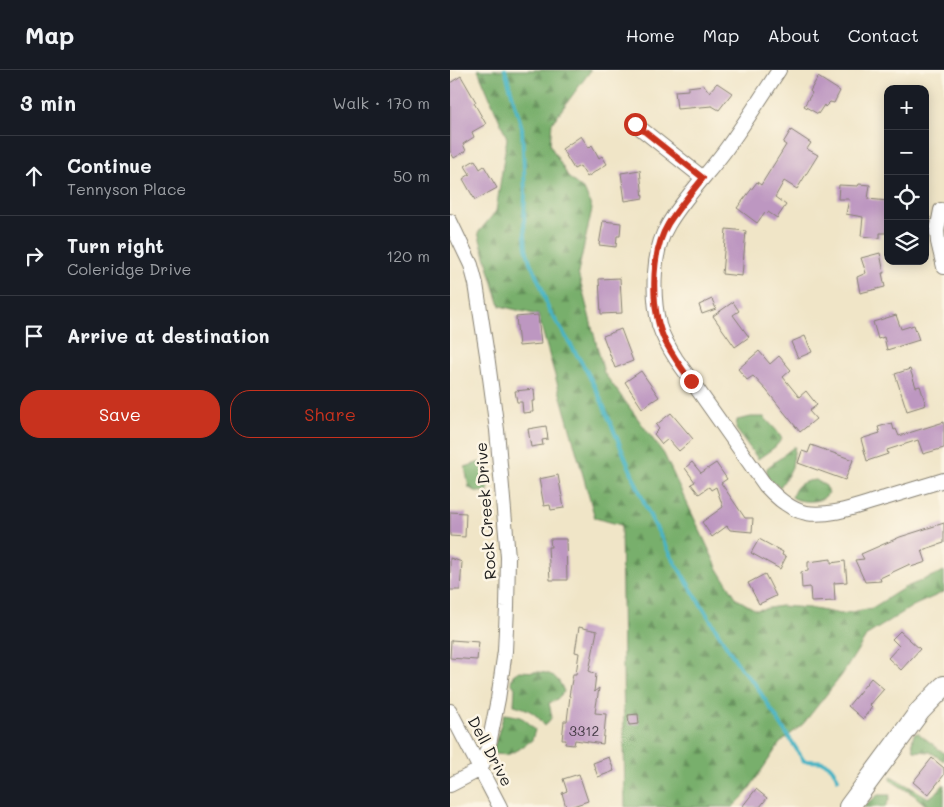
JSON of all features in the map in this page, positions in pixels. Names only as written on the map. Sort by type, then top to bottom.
[{"type":"street","points":[[779,70],[743,125],[668,225],[663,236],[658,251],[655,287],[659,325],[665,342],[765,485],[778,499],[794,508],[805,513],[826,514],[944,480]]},
{"type":"street","points":[[635,124],[703,178]]},
{"type":"street","points":[[941,210],[938,242],[944,267]]},
{"type":"street","name":"Rock Creek Drive","points":[[450,221],[471,265],[476,284],[497,430],[508,557],[505,651],[498,699],[481,769]]},
{"type":"street","points":[[849,807],[920,711],[944,686]]},
{"type":"street","name":"Dell Drive","points":[[450,711],[500,807]]},
{"type":"street","points":[[450,785],[481,769]]},
{"type":"green space","points":[[478,70],[591,70],[552,123],[550,145],[569,178],[585,191],[592,209],[578,273],[604,373],[664,454],[718,569],[737,599],[756,610],[781,606],[809,608],[841,614],[872,608],[904,588],[944,571],[944,592],[913,606],[867,635],[842,675],[803,724],[780,743],[745,795],[733,807],[625,807],[621,525],[595,518],[538,315],[500,306],[478,233],[496,211],[507,138]]},
{"type":"green space","points":[[764,417],[782,439],[775,447],[758,459],[736,429],[737,420]]},
{"type":"green space","points":[[795,446],[792,467],[780,487],[769,479],[767,468]]},
{"type":"green space","points":[[480,462],[489,475],[488,491],[478,492],[469,488],[465,467]]},
{"type":"green space","points":[[816,480],[826,486],[829,493],[824,498],[816,501],[807,501],[792,497],[801,484]]},
{"type":"green space","points":[[519,671],[547,673],[552,675],[561,684],[564,692],[556,700],[549,703],[552,717],[545,726],[532,712],[514,705],[515,688],[511,682],[513,675]]},
{"type":"green space","points":[[504,714],[522,718],[535,730],[532,740],[507,755],[495,754],[494,747]]},
{"type":"green space","points":[[918,733],[944,753],[944,761],[930,752],[914,751],[912,742],[914,734]]},
{"type":"green space","points":[[891,776],[929,798],[944,784],[944,807],[928,807],[914,795],[890,780]]},
{"type":"green space","points":[[878,795],[890,795],[885,807],[863,807]]},
{"type":"building","points":[[461,76],[486,124],[472,132],[474,137],[463,144],[466,151],[454,158],[450,151],[450,83]]},
{"type":"building","points":[[818,77],[840,91],[834,103],[830,102],[825,107],[824,105],[818,114],[804,106],[812,93],[810,91]]},
{"type":"building","points":[[717,83],[732,93],[719,110],[712,106],[677,109],[675,91],[688,90],[688,87],[704,85],[709,92]]},
{"type":"building","points":[[791,130],[811,143],[807,149],[818,155],[797,189],[784,181],[775,197],[786,205],[777,218],[765,212],[757,223],[737,208],[757,182],[761,185],[786,145],[783,143]]},
{"type":"building","points":[[581,136],[589,148],[592,145],[599,158],[602,156],[607,164],[587,177],[580,166],[574,169],[562,149]]},
{"type":"building","points":[[475,160],[480,169],[484,166],[497,188],[475,200],[463,179],[470,174],[465,166]]},
{"type":"building","points":[[640,170],[643,198],[625,201],[621,173]]},
{"type":"building","points":[[859,184],[870,185],[868,199],[884,201],[884,233],[880,233],[880,238],[861,236],[863,217],[846,214],[849,199],[838,199],[839,185],[858,186]]},
{"type":"building","points":[[603,221],[621,223],[620,236],[617,236],[616,247],[599,245]]},
{"type":"building","points":[[726,229],[746,231],[742,276],[722,274]]},
{"type":"building","points":[[880,253],[885,287],[860,293],[857,277],[866,273],[861,258]]},
{"type":"building","points":[[620,278],[622,313],[601,314],[599,279]]},
{"type":"building","points":[[712,299],[716,309],[702,314],[699,305]]},
{"type":"building","points":[[733,302],[739,311],[733,315],[749,337],[735,347],[713,316]]},
{"type":"building","points":[[538,315],[541,344],[519,346],[516,317]]},
{"type":"building","points":[[896,315],[901,329],[914,325],[919,340],[887,350],[884,337],[878,339],[873,322]]},
{"type":"building","points":[[621,329],[633,361],[615,368],[603,336]]},
{"type":"building","points":[[805,336],[812,352],[798,358],[791,342]]},
{"type":"building","points":[[759,351],[770,364],[779,356],[791,370],[783,377],[799,397],[806,391],[817,405],[809,411],[816,419],[800,432],[753,376],[747,380],[738,369]]},
{"type":"building","points":[[910,369],[916,387],[920,386],[926,405],[907,411],[895,374]]},
{"type":"building","points":[[641,371],[659,397],[642,408],[625,382]]},
{"type":"building","points":[[534,389],[535,401],[532,401],[533,412],[523,413],[522,402],[517,402],[515,391]]},
{"type":"building","points":[[671,413],[693,439],[679,451],[668,439],[662,444],[654,434],[659,429],[656,425]]},
{"type":"building","points":[[944,422],[944,448],[923,454],[918,440],[887,450],[888,454],[867,461],[861,439],[880,433],[878,427],[892,423],[894,430],[896,429],[899,436]]},
{"type":"building","points":[[546,426],[548,439],[542,440],[543,445],[531,447],[528,429]]},
{"type":"building","points":[[811,445],[853,460],[845,480],[798,463],[802,451],[808,453]]},
{"type":"building","points":[[692,462],[701,473],[716,463],[727,479],[721,483],[745,518],[753,518],[752,532],[730,530],[727,526],[712,537],[702,522],[723,507],[716,487],[711,490],[709,487],[699,494],[691,484],[695,482],[685,468]]},
{"type":"building","points":[[558,475],[564,508],[551,510],[550,505],[544,506],[539,479]]},
{"type":"building","points":[[450,512],[466,513],[465,537],[450,536]]},
{"type":"building","points":[[944,523],[944,543],[922,550],[926,562],[911,567],[910,564],[880,578],[881,581],[865,582],[855,560],[864,559],[861,554],[900,537]]},
{"type":"building","points":[[550,539],[566,539],[567,580],[550,580],[548,547],[551,547]]},
{"type":"building","points":[[759,539],[783,552],[782,555],[786,557],[780,569],[751,553]]},
{"type":"building","points":[[450,558],[462,562],[460,590],[450,590]]},
{"type":"building","points":[[831,559],[831,563],[845,561],[847,582],[834,583],[835,601],[811,602],[810,587],[802,588],[801,572],[808,571],[808,562]]},
{"type":"building","points":[[765,574],[776,596],[759,604],[748,583]]},
{"type":"building","points":[[579,627],[597,631],[589,671],[596,674],[594,692],[599,688],[595,713],[606,714],[603,744],[575,740],[574,745],[565,744],[566,740],[562,740],[564,721],[567,721],[573,674],[576,674],[579,653],[575,652]]},
{"type":"building","points":[[900,631],[920,649],[901,670],[888,658],[899,646],[892,639]]},
{"type":"building","points":[[451,640],[479,642],[477,660],[450,658]]},
{"type":"building","points":[[871,678],[884,689],[870,705],[872,707],[863,719],[848,706]]},
{"type":"building","points":[[638,714],[639,724],[629,725],[628,715]]},
{"type":"building","points":[[609,757],[614,771],[598,777],[593,763]]},
{"type":"building","points":[[932,758],[944,768],[944,775],[928,795],[913,782]]},
{"type":"building","points":[[579,774],[588,801],[566,807],[562,793],[567,791],[563,779]]},
{"type":"building","points":[[756,789],[767,798],[760,807],[742,807]]},
{"type":"waterway","points":[[505,70],[522,128],[526,248],[548,308],[598,393],[649,514],[671,556],[727,647],[742,670],[755,684],[804,761],[816,761],[829,765],[838,779]]},
{"type":"route","points":[[635,124],[703,178],[668,225],[658,251],[655,274],[656,306],[659,325],[665,342],[691,381]]}]
